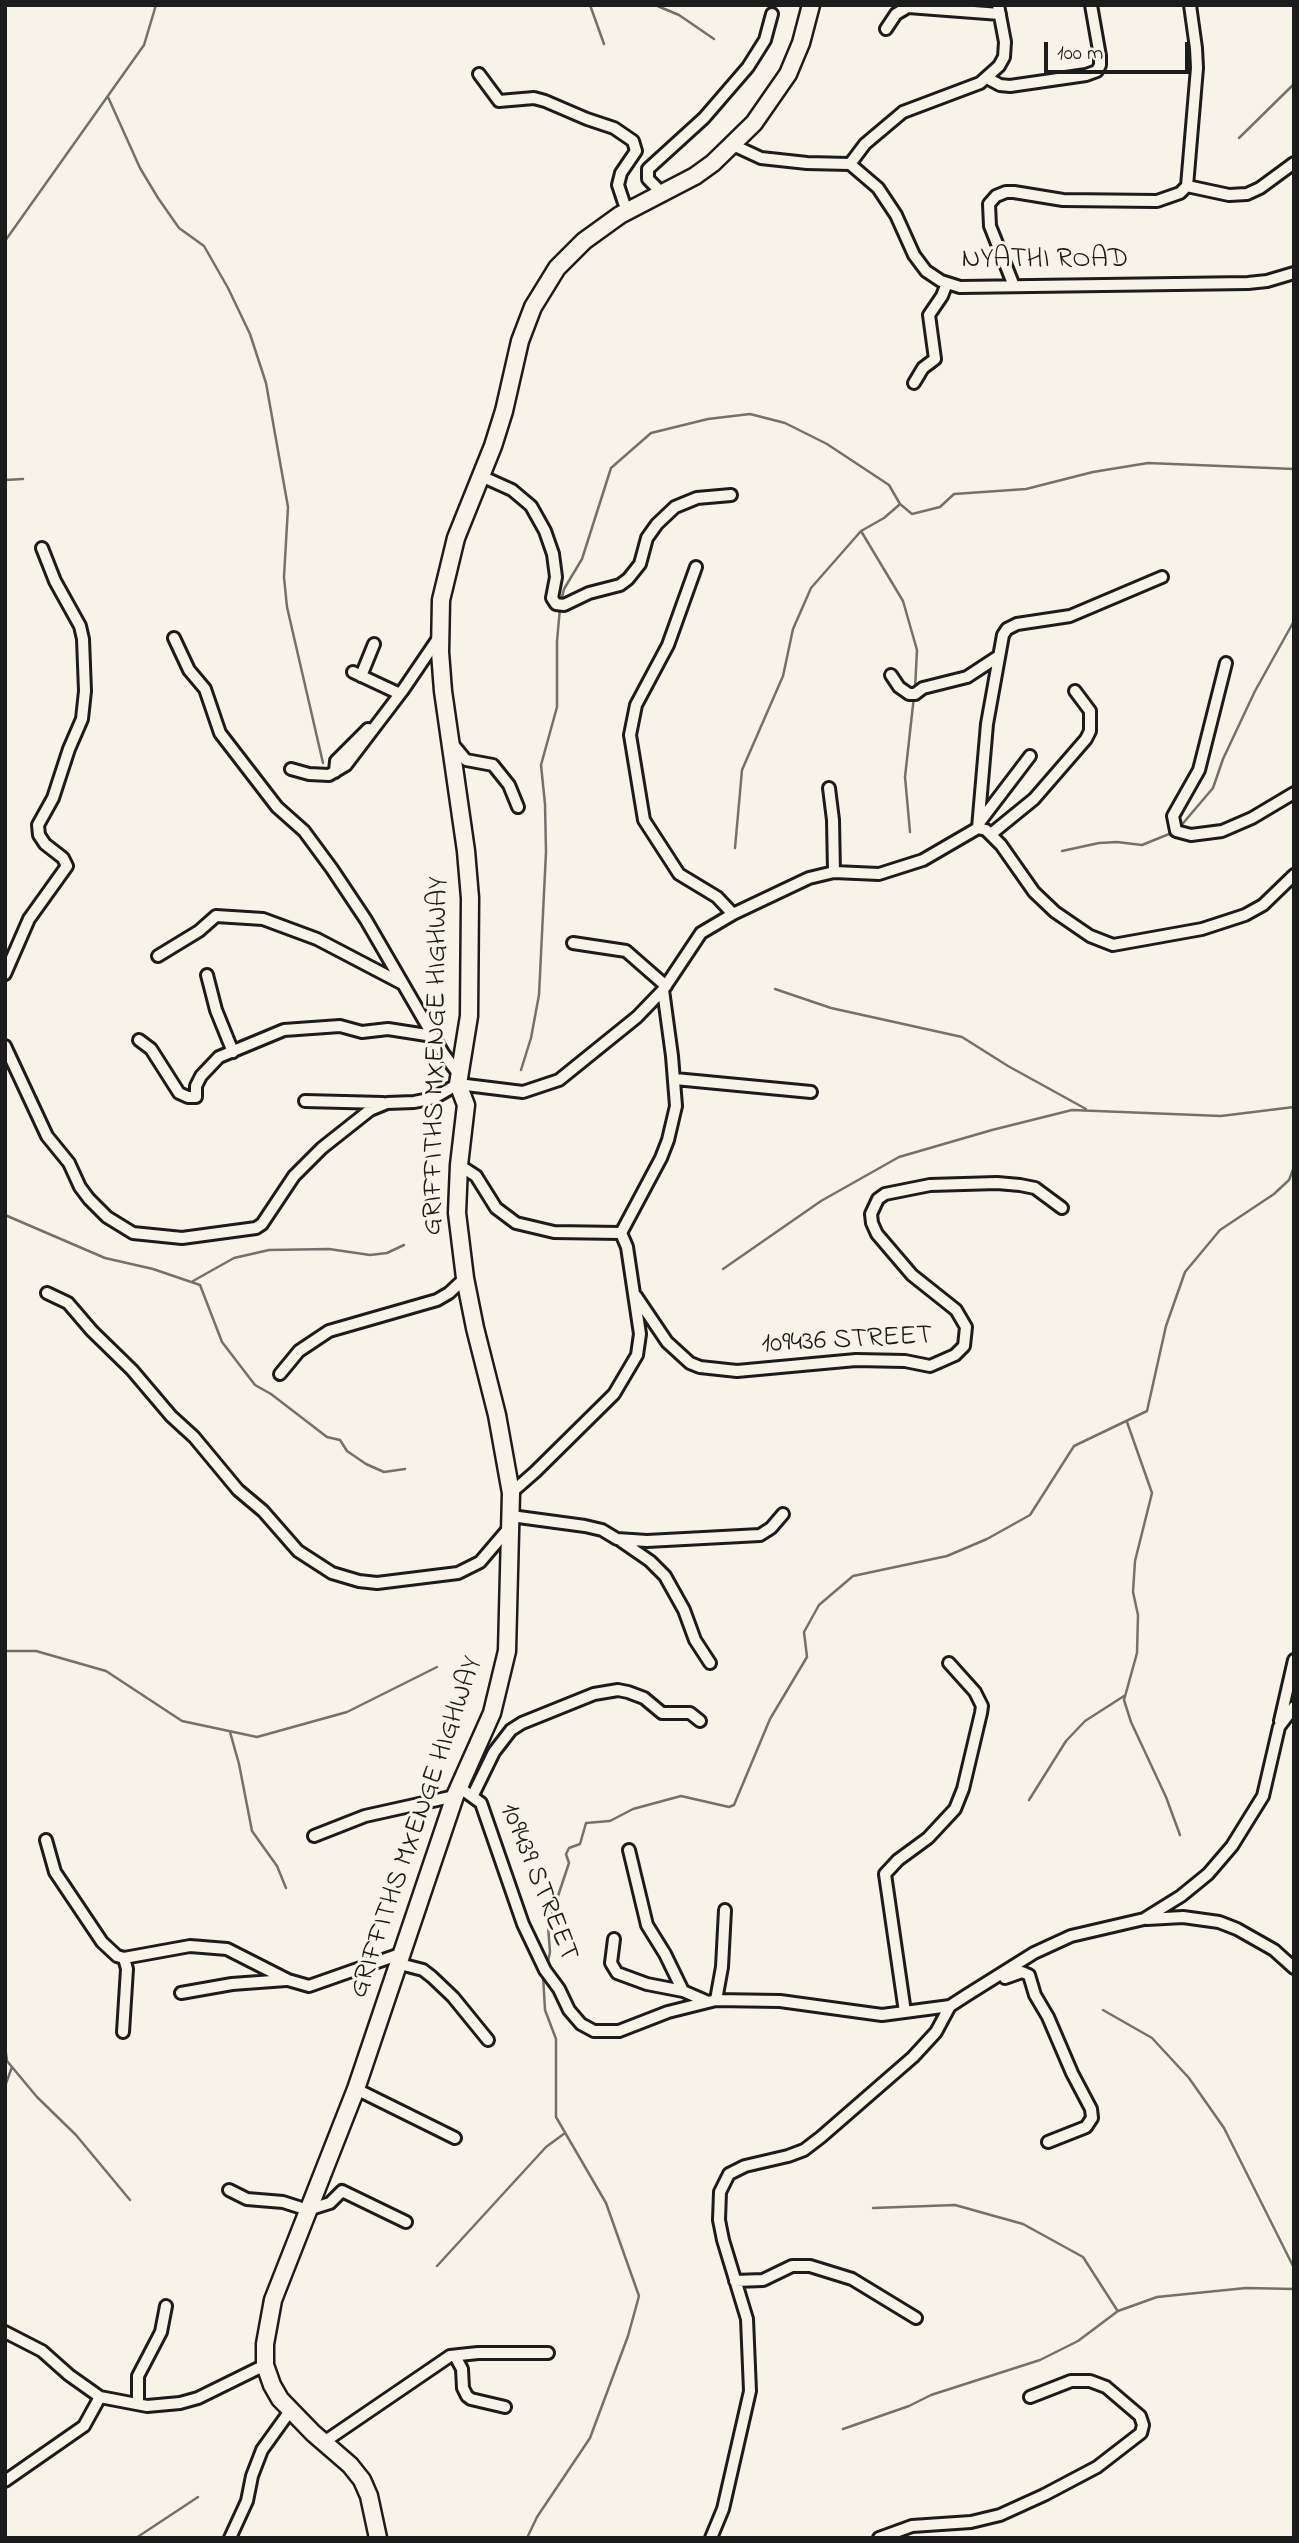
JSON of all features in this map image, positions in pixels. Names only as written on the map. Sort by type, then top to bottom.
[{"type":"street","name":"GRIFFITHS MXENGE HIGHWAY","points":[[378,2538],[369,2496],[362,2480],[350,2465],[290,2411],[272,2385],[265,2365],[265,2344],[273,2300],[356,2090],[401,1959],[492,1713],[507,1651],[511,1493],[497,1415],[465,1278],[457,1213],[458,1166],[466,1105],[458,1084],[469,1016],[470,898],[466,851],[449,740],[440,635],[441,600],[456,538],[505,411],[520,341],[533,307],[558,268],[584,241],[623,214],[695,176],[733,145],[754,123],[788,74],[801,43],[811,5]]},
{"type":"street","points":[[987,78],[1000,85],[1010,86],[1066,79],[1097,71],[1100,56],[1091,5]]},
{"type":"street","points":[[1014,286],[989,226],[989,204],[996,196],[1014,192],[1063,200],[1157,201],[1180,193],[1187,186],[1196,68],[1190,5]]},
{"type":"street","points":[[733,145],[761,158],[818,164],[850,164],[865,144],[903,112],[987,78],[1004,57],[1005,43],[999,10],[908,7],[896,13],[886,29]]},
{"type":"street","points":[[662,193],[648,180],[648,169],[704,118],[748,67],[765,40],[772,14]]},
{"type":"street","points":[[479,74],[499,101],[534,98],[545,101],[614,128],[633,141],[636,150],[621,173],[618,185],[623,214]]},
{"type":"street","points":[[1187,186],[1229,195],[1247,194],[1260,188],[1294,163]]},
{"type":"street","name":"NYATHI ROAD","points":[[850,164],[878,188],[896,215],[914,255],[926,271],[960,287],[1248,284],[1294,273]]},
{"type":"street","points":[[914,383],[922,369],[935,358],[929,315],[947,283]]},
{"type":"street","points":[[481,476],[512,490],[531,506],[545,531],[553,554],[556,577],[552,598],[556,604],[564,606],[589,593],[620,585],[628,579],[641,561],[647,538],[675,507],[697,498],[731,495]]},
{"type":"street","points":[[5,974],[29,919],[66,866],[62,858],[45,845],[39,835],[38,825],[53,798],[82,719],[85,691],[80,626],[55,581],[41,548]]},
{"type":"street","points":[[696,567],[668,645],[636,705],[630,735],[645,820],[679,874],[717,897],[733,914]]},
{"type":"street","points":[[979,826],[984,742],[1003,635],[1013,625],[1070,616],[1162,577]]},
{"type":"street","points":[[291,769],[309,774],[331,774],[346,765],[399,696],[440,635]]},
{"type":"street","points":[[174,638],[189,670],[205,689],[220,733],[277,807],[304,831],[366,920],[401,983],[457,1072],[458,1084]]},
{"type":"street","points":[[374,644],[357,674],[399,696]]},
{"type":"street","points":[[891,675],[900,687],[909,694],[915,694],[923,688],[967,677],[999,656]]},
{"type":"street","points":[[1226,663],[1205,737],[1199,770],[1172,816],[1174,827],[1178,833],[1184,835],[1222,831],[1252,818],[1294,793]]},
{"type":"street","points":[[991,834],[1034,799],[1086,739],[1090,731],[1090,710],[1075,691]]},
{"type":"street","points":[[449,740],[466,760],[493,765],[509,785],[518,807]]},
{"type":"street","points":[[305,1101],[414,1102],[434,1098],[458,1084],[523,1092],[559,1080],[637,1017],[665,988],[701,933],[733,914],[809,878],[834,872],[879,874],[923,860],[979,826],[1030,756]]},
{"type":"street","points":[[323,763],[331,774]]},
{"type":"street","points":[[829,788],[834,872]]},
{"type":"street","points":[[979,826],[991,834],[1045,902],[1077,929],[1113,945],[1202,929],[1245,915],[1263,905],[1294,875]]},
{"type":"street","points":[[158,956],[199,931],[216,916],[263,919],[317,940],[401,983]]},
{"type":"street","points":[[573,943],[626,951],[665,988],[676,1106],[661,1158],[621,1233]]},
{"type":"street","points":[[207,975],[216,1010],[233,1052]]},
{"type":"street","points":[[139,1040],[151,1049],[179,1093],[196,1097],[197,1086],[208,1067],[219,1058],[284,1030],[340,1026],[362,1032],[388,1029],[433,1036]]},
{"type":"street","points":[[5,1046],[42,1127],[69,1163],[84,1193],[107,1217],[133,1233],[146,1236],[182,1238],[256,1228],[262,1224],[295,1176],[322,1148],[370,1110],[387,1103]]},
{"type":"street","points":[[675,1079],[811,1092]]},
{"type":"street","points":[[458,1166],[476,1176],[496,1208],[516,1223],[554,1232],[621,1233]]},
{"type":"street","name":"109436 STREET","points":[[634,1294],[667,1342],[690,1363],[700,1367],[737,1371],[856,1360],[905,1361],[930,1366],[943,1362],[964,1346],[966,1326],[956,1310],[912,1275],[877,1234],[871,1214],[877,1199],[885,1194],[930,1185],[997,1183],[1035,1188],[1062,1208]]},
{"type":"street","points":[[511,1493],[536,1472],[614,1394],[640,1343],[627,1247],[621,1233]]},
{"type":"street","points":[[280,1374],[299,1351],[329,1331],[437,1300],[465,1278]]},
{"type":"street","points":[[47,1293],[68,1303],[132,1370],[171,1416],[194,1437],[238,1490],[263,1511],[286,1540],[311,1562],[332,1573],[377,1583],[458,1573],[480,1562],[511,1521],[585,1526],[602,1530],[650,1561],[665,1576],[684,1610],[695,1640],[709,1662]]},
{"type":"street","points":[[617,1539],[647,1541],[760,1535],[771,1528],[783,1514]]},
{"type":"street","points":[[1144,1919],[1181,1896],[1208,1874],[1245,1827],[1263,1796],[1294,1660]]},
{"type":"street","points":[[905,2012],[885,1874],[955,1809],[963,1789],[982,1706],[975,1692],[949,1663]]},
{"type":"street","points":[[314,1836],[365,1816],[463,1793],[511,1730],[594,1694],[618,1690],[628,1692],[644,1698],[662,1713],[690,1713],[700,1721]]},
{"type":"street","points":[[1279,1727],[1294,1707]]},
{"type":"street","name":"109439 STREET","points":[[463,1793],[481,1803],[535,1952],[569,2010],[581,2024],[594,2031],[620,2031],[711,2000]]},
{"type":"street","points":[[46,1840],[55,1872],[102,1942],[109,1950],[124,1958],[190,1946],[227,1949],[288,1980],[309,1986],[401,1959],[432,1977],[453,1997],[488,2040]]},
{"type":"street","points":[[629,1850],[647,1925],[683,1991]]},
{"type":"street","points":[[711,2000],[722,1967],[725,1910]]},
{"type":"street","points":[[614,1939],[611,1963],[617,1973],[647,1984],[711,2000],[780,2001],[882,2015],[950,2006],[1034,1953],[1070,1936],[1144,1919],[1183,1917],[1219,1922],[1274,1950],[1294,1968]]},
{"type":"street","points":[[122,2032],[127,1969],[124,1958]]},
{"type":"street","points":[[979,1988],[1018,1973],[1029,1975],[1035,1995],[1091,2109],[1092,2118],[1086,2127],[1048,2141]]},
{"type":"street","points":[[181,1993],[232,1984],[288,1980]]},
{"type":"street","points":[[711,2538],[723,2509],[750,2391],[747,2319],[734,2281],[719,2220],[720,2192],[729,2174],[745,2166],[788,2157],[804,2150],[821,2137],[913,2057],[936,2032],[950,2006]]},
{"type":"street","points":[[356,2090],[455,2138]]},
{"type":"street","points":[[229,2190],[247,2199],[283,2202],[308,2210],[330,2203],[342,2191],[406,2222]]},
{"type":"street","points":[[734,2281],[763,2280],[792,2266],[810,2266],[852,2279],[916,2318]]},
{"type":"street","points":[[138,2404],[138,2376],[161,2332],[166,2306]]},
{"type":"street","points":[[5,2332],[43,2351],[69,2375],[100,2397],[138,2404],[163,2406],[198,2398],[265,2365]]},
{"type":"street","points":[[324,2442],[437,2364],[455,2356],[478,2353],[548,2353]]},
{"type":"street","points":[[455,2356],[462,2369],[463,2388],[467,2396],[505,2407]]},
{"type":"street","points":[[879,2538],[923,2523],[971,2522],[1000,2515],[1097,2467],[1141,2433],[1143,2424],[1140,2416],[1106,2387],[1090,2381],[1070,2381],[1030,2397]]},
{"type":"street","points":[[5,2481],[84,2426],[100,2397]]},
{"type":"street","points":[[230,2538],[247,2501],[252,2476],[262,2450],[290,2411]]},
{"type":"waterway","points":[[5,241],[144,45],[156,5]]},
{"type":"waterway","points":[[590,5],[604,44]]},
{"type":"waterway","points":[[655,5],[679,15],[714,39]]},
{"type":"waterway","points":[[1239,138],[1294,84]]},
{"type":"waterway","points":[[108,97],[140,168],[158,198],[179,228],[204,246],[228,288],[250,334],[266,383],[288,507],[284,577],[287,607],[323,763]]},
{"type":"waterway","points":[[561,602],[564,589],[582,559],[611,468],[651,433],[708,419],[750,414],[785,423],[827,444],[889,485],[900,504],[912,514],[940,507],[954,494],[1026,489],[1093,472],[1148,463],[1294,469]]},
{"type":"waterway","points":[[5,480],[23,479]]},
{"type":"waterway","points":[[735,848],[742,770],[783,676],[793,629],[811,588],[861,531],[884,518],[899,505]]},
{"type":"waterway","points":[[1294,520],[1294,537]]},
{"type":"waterway","points":[[861,531],[903,601],[917,650],[915,689]]},
{"type":"waterway","points":[[521,1070],[531,1038],[539,995],[546,852],[541,765],[557,707],[560,608]]},
{"type":"waterway","points":[[1179,828],[1213,788],[1223,759],[1255,691],[1294,621]]},
{"type":"waterway","points":[[910,832],[905,777],[914,696]]},
{"type":"waterway","points":[[1062,851],[1099,843],[1142,845],[1174,832]]},
{"type":"waterway","points":[[775,989],[831,1008],[962,1037],[1086,1109]]},
{"type":"waterway","points":[[723,1269],[821,1201],[899,1157],[992,1130],[1072,1110],[1221,1116],[1294,1107]]},
{"type":"waterway","points":[[547,1966],[550,1952],[548,1926],[569,1863],[566,1854],[569,1848],[580,1844],[586,1823],[610,1821],[633,1809],[681,1796],[729,1807],[734,1805],[770,1719],[807,1657],[804,1632],[819,1605],[853,1576],[947,1556],[987,1539],[1030,1515],[1074,1446],[1147,1411],[1166,1326],[1185,1272],[1220,1230],[1274,1194],[1289,1180],[1294,1167]]},
{"type":"waterway","points":[[5,1215],[105,1258],[153,1269],[200,1285],[222,1342],[255,1385],[327,1437],[340,1440],[347,1451],[366,1464],[384,1472],[405,1469]]},
{"type":"waterway","points":[[193,1281],[234,1258],[269,1250],[329,1249],[370,1255],[387,1253],[404,1245]]},
{"type":"waterway","points":[[1127,1422],[1152,1493],[1135,1561],[1133,1592],[1138,1615],[1137,1653],[1124,1700],[1180,1835]]},
{"type":"waterway","points":[[5,1651],[36,1651],[106,1671],[182,1721],[257,1737],[347,1712],[437,1667]]},
{"type":"waterway","points":[[1029,1800],[1066,1741],[1085,1721],[1124,1696]]},
{"type":"waterway","points":[[230,1732],[252,1831],[277,1866],[286,1888]]},
{"type":"waterway","points":[[527,2538],[537,2517],[590,2438],[628,2336],[639,2296],[606,2203],[556,2117],[556,2039],[545,2010],[543,1975]]},
{"type":"waterway","points":[[1103,2010],[1152,2038],[1189,2078],[1224,2128],[1294,2268]]},
{"type":"waterway","points":[[5,2047],[7,2061],[37,2097],[76,2135],[130,2200]]},
{"type":"waterway","points":[[5,2086],[12,2067]]},
{"type":"waterway","points":[[437,2266],[546,2147],[565,2133]]},
{"type":"waterway","points":[[873,2208],[955,2205],[1023,2224],[1083,2257],[1117,2310]]},
{"type":"waterway","points":[[843,2429],[909,2406],[931,2395],[1040,2360],[1078,2341],[1118,2311],[1157,2297],[1246,2288],[1294,2289]]},
{"type":"waterway","points":[[136,2538],[198,2497]]}]
